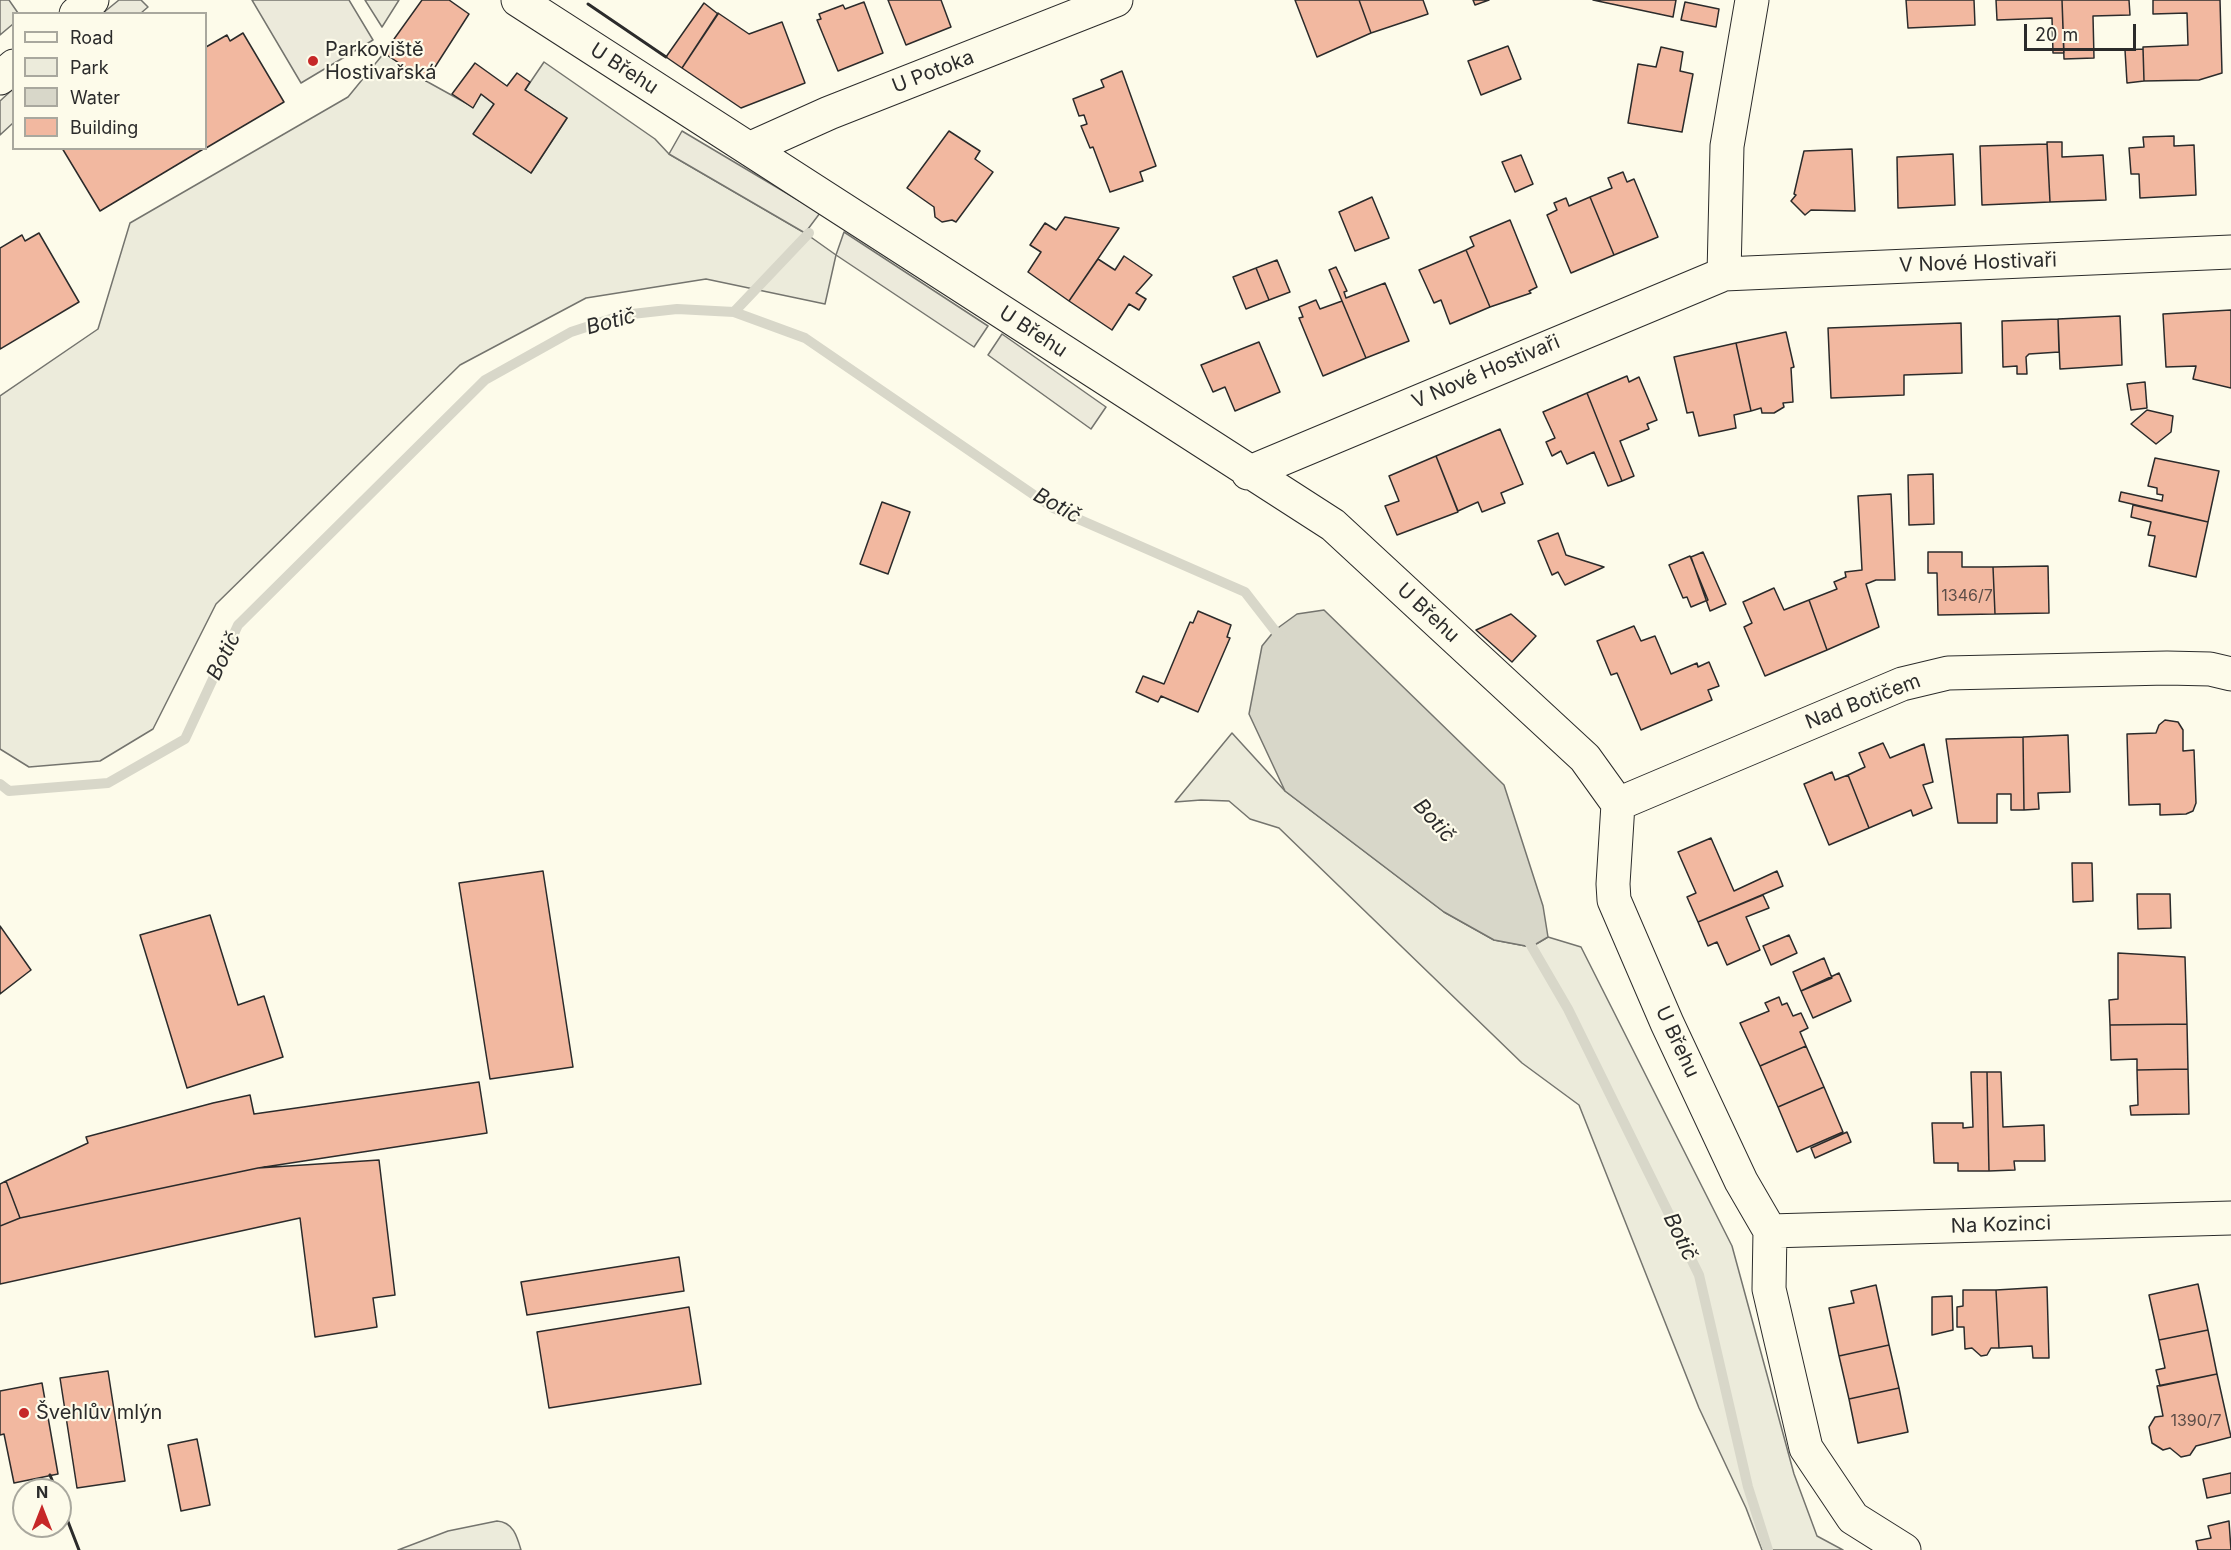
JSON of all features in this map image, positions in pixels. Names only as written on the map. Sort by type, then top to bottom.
[{"type":"street","points":[[78,12],[92,0]]},
{"type":"street","name":"U Břehu","points":[[518,0],[687,110],[751,148],[1248,473],[1333,525],[1585,759],[1618,804],[1614,900],[1667,1023],[1736,1170],[1770,1231]]},
{"type":"street","name":"U Potoka","points":[[751,148],[829,113],[1116,0]]},
{"type":"street","points":[[1724,274],[1727,146],[1752,0]]},
{"type":"street","points":[[0,78],[12,68]]},
{"type":"street","name":"V Nové Hostivaři","points":[[1248,473],[1724,274],[2231,252]]},
{"type":"street","name":"Nad Botičem","points":[[1618,804],[1902,684],[1948,672],[2167,668],[2210,669],[2231,674]]},
{"type":"street","name":"Na Kozinci","points":[[1770,1231],[2231,1218]]},
{"type":"street","points":[[1770,1231],[1769,1289],[1806,1448],[1853,1518],[1904,1550]]},
{"type":"green space","points":[[0,0],[9,0],[17,12],[12,12],[12,25],[0,35]]},
{"type":"green space","points":[[365,0],[399,0],[382,27]]},
{"type":"green space","points":[[384,53],[426,81],[473,107],[481,94],[494,104],[474,135],[531,173],[567,118],[525,90],[544,62],[655,139],[669,154],[805,233],[836,255],[825,304],[706,279],[586,298],[460,365],[216,604],[153,729],[100,761],[29,767],[0,749],[0,396],[98,329],[130,223],[348,97]]},
{"type":"green space","points":[[1232,733],[1285,791],[1444,912],[1494,940],[1531,947],[1548,937],[1581,947],[1732,1246],[1794,1474],[1817,1536],[1843,1550],[1762,1550],[1746,1508],[1699,1408],[1579,1105],[1522,1063],[1279,828],[1250,819],[1229,801],[1175,802]]},
{"type":"green space","points":[[497,1521],[511,1527],[521,1550],[398,1550],[448,1531]]},
{"type":"shaded area","points":[[119,0],[141,0],[148,7],[142,12],[104,12]]},
{"type":"shaded area","name":"Parkoviště Hostivařská","points":[[252,0],[349,0],[373,40],[301,83]]},
{"type":"shaded area","points":[[12,90],[12,124],[0,135],[0,101]]},
{"type":"shaded area","points":[[682,131],[820,213],[805,233],[669,154]]},
{"type":"shaded area","points":[[844,232],[988,326],[974,347],[836,255]]},
{"type":"shaded area","points":[[1002,334],[1106,407],[1091,429],[988,355]]},
{"type":"water","points":[[1324,610],[1504,785],[1543,906],[1548,937],[1531,947],[1494,940],[1444,912],[1285,791],[1249,714],[1262,646],[1275,630],[1297,614]]},
{"type":"building","points":[[422,0],[449,0],[469,14],[426,81],[384,53]]},
{"type":"building","points":[[888,0],[941,0],[951,27],[906,45]]},
{"type":"building","points":[[1295,0],[1359,0],[1371,33],[1317,57]]},
{"type":"building","points":[[1359,0],[1423,0],[1428,14],[1371,33]]},
{"type":"building","points":[[1473,0],[1489,0],[1475,5]]},
{"type":"building","points":[[1593,0],[1676,0],[1673,17]]},
{"type":"building","points":[[1906,0],[1974,0],[1975,25],[1908,28]]},
{"type":"building","points":[[1996,0],[2062,0],[2064,53],[2053,53],[2052,18],[1997,20]]},
{"type":"building","points":[[2062,0],[2129,0],[2130,15],[2093,16],[2094,58],[2064,59]]},
{"type":"building","points":[[2153,0],[2220,0],[2222,73],[2199,80],[2144,81],[2143,47],[2188,45],[2187,13],[2153,14]]},
{"type":"building","points":[[864,2],[883,53],[838,71],[817,20],[821,19],[819,14],[843,5],[845,9]]},
{"type":"building","points":[[1685,2],[1719,9],[1716,27],[1681,20]]},
{"type":"building","points":[[704,3],[718,14],[682,68],[666,57]]},
{"type":"building","points":[[718,13],[749,34],[782,22],[805,83],[741,108],[682,68]]},
{"type":"building","points":[[243,33],[284,102],[207,147],[207,46],[227,35],[230,41]]},
{"type":"building","points":[[1508,46],[1521,79],[1481,95],[1468,61]]},
{"type":"building","points":[[1661,47],[1683,52],[1680,71],[1693,74],[1682,132],[1628,123],[1638,64],[1656,67]]},
{"type":"building","points":[[2143,49],[2144,81],[2127,83],[2125,50]]},
{"type":"building","points":[[475,63],[507,86],[517,73],[530,82],[525,90],[567,118],[531,173],[473,134],[494,104],[481,94],[473,108],[452,94]]},
{"type":"building","points":[[1122,71],[1156,166],[1140,172],[1143,181],[1110,192],[1093,147],[1090,148],[1081,126],[1087,124],[1084,115],[1079,116],[1073,99],[1104,87],[1101,80]]},
{"type":"building","points":[[949,131],[980,151],[975,159],[993,172],[956,222],[952,220],[942,222],[935,217],[934,207],[907,188]]},
{"type":"building","points":[[2174,136],[2174,146],[2194,145],[2196,195],[2140,198],[2139,174],[2131,174],[2129,148],[2144,147],[2143,137]]},
{"type":"building","points":[[2047,142],[2062,142],[2062,157],[2103,155],[2106,200],[2050,202]]},
{"type":"building","points":[[2047,144],[2050,202],[1982,205],[1980,146]]},
{"type":"building","points":[[1852,149],[1855,211],[1811,210],[1805,215],[1791,201],[1796,195],[1794,194],[1804,151]]},
{"type":"building","points":[[63,150],[202,150],[100,211]]},
{"type":"building","points":[[1953,154],[1955,205],[1898,208],[1897,157]]},
{"type":"building","points":[[1521,155],[1533,184],[1515,192],[1502,162]]},
{"type":"building","points":[[1623,172],[1627,182],[1634,179],[1658,237],[1614,255],[1590,197],[1612,188],[1608,178]]},
{"type":"building","points":[[1372,197],[1389,238],[1355,251],[1339,212]]},
{"type":"building","points":[[1590,197],[1614,255],[1571,273],[1547,215],[1557,210],[1554,203],[1566,198],[1569,206]]},
{"type":"building","points":[[1065,217],[1119,228],[1069,301],[1028,272],[1041,252],[1030,245],[1045,223],[1056,230]]},
{"type":"building","points":[[1510,220],[1537,287],[1529,291],[1531,293],[1490,307],[1466,250],[1474,246],[1470,237]]},
{"type":"building","points":[[39,233],[79,302],[0,349],[0,248],[22,235],[25,241]]},
{"type":"building","points":[[1466,250],[1490,307],[1450,324],[1441,300],[1434,303],[1419,270]]},
{"type":"building","points":[[1124,256],[1152,275],[1136,293],[1146,299],[1139,310],[1129,304],[1112,330],[1069,301],[1098,259],[1115,270]]},
{"type":"building","points":[[1277,260],[1290,292],[1269,300],[1256,268]]},
{"type":"building","points":[[1336,267],[1347,291],[1344,292],[1346,298],[1385,283],[1409,341],[1366,358],[1329,270]]},
{"type":"building","points":[[1256,268],[1269,300],[1246,309],[1233,277]]},
{"type":"building","points":[[1316,300],[1320,309],[1342,301],[1366,358],[1323,376],[1299,318],[1303,317],[1299,307]]},
{"type":"building","points":[[2231,310],[2231,388],[2193,379],[2196,366],[2166,367],[2163,314]]},
{"type":"building","points":[[2120,316],[2122,365],[2060,369],[2058,319]]},
{"type":"building","points":[[2058,319],[2059,352],[2029,354],[2026,357],[2027,374],[2017,374],[2017,366],[2003,367],[2002,321]]},
{"type":"building","points":[[1961,323],[1962,373],[1904,375],[1904,395],[1831,398],[1828,328]]},
{"type":"building","points":[[1786,332],[1794,367],[1791,368],[1793,402],[1783,403],[1784,407],[1774,413],[1762,413],[1761,408],[1751,411],[1736,343]]},
{"type":"building","points":[[1259,342],[1280,392],[1235,411],[1225,387],[1213,392],[1201,365]]},
{"type":"building","points":[[1736,343],[1751,411],[1734,415],[1736,428],[1699,436],[1693,412],[1687,413],[1674,357]]},
{"type":"building","points":[[1627,376],[1629,382],[1639,377],[1657,420],[1647,424],[1649,429],[1620,441],[1634,476],[1622,481],[1587,393]]},
{"type":"building","points":[[2145,382],[2147,408],[2131,410],[2127,384]]},
{"type":"building","points":[[1587,393],[1622,481],[1608,486],[1594,452],[1567,464],[1561,451],[1552,456],[1546,442],[1555,438],[1543,412]]},
{"type":"building","points":[[2147,410],[2173,416],[2171,432],[2156,444],[2131,424]]},
{"type":"building","points":[[1500,429],[1523,484],[1501,493],[1505,503],[1482,512],[1478,502],[1458,511],[1436,456]]},
{"type":"building","points":[[1436,456],[1458,512],[1397,535],[1385,506],[1399,501],[1389,476]]},
{"type":"building","points":[[2155,458],[2219,471],[2208,522],[2119,501],[2121,492],[2162,501],[2163,495],[2157,494],[2157,488],[2148,486]]},
{"type":"building","points":[[1933,474],[1934,524],[1909,525],[1908,475]]},
{"type":"building","points":[[1891,494],[1895,580],[1876,580],[1866,584],[1879,627],[1827,650],[1809,600],[1837,589],[1834,582],[1846,577],[1845,572],[1862,570],[1858,496]]},
{"type":"building","points":[[882,502],[910,512],[888,574],[860,564]]},
{"type":"building","points":[[2133,505],[2208,522],[2196,577],[2149,566],[2155,536],[2148,535],[2151,522],[2131,517]]},
{"type":"building","points":[[1558,533],[1566,555],[1604,567],[1565,585],[1558,572],[1552,575],[1538,541]]},
{"type":"building","points":[[1703,552],[1726,604],[1710,611],[1691,557]]},
{"type":"building","points":[[1928,552],[1962,552],[1962,567],[1993,567],[1995,614],[1938,615],[1937,573],[1928,573]]},
{"type":"building","points":[[1690,556],[1708,600],[1691,607],[1687,597],[1683,598],[1669,565]]},
{"type":"building","points":[[2048,566],[2049,613],[1995,614],[1993,567]]},
{"type":"building","points":[[1774,588],[1784,610],[1809,600],[1827,650],[1765,676],[1744,627],[1752,623],[1743,602]]},
{"type":"building","points":[[1198,611],[1231,625],[1227,637],[1230,638],[1198,712],[1161,696],[1158,702],[1136,692],[1143,676],[1164,684],[1190,622],[1193,623]]},
{"type":"building","points":[[1511,614],[1536,636],[1512,662],[1476,630]]},
{"type":"building","points":[[1634,626],[1641,641],[1655,636],[1671,674],[1697,663],[1698,667],[1709,662],[1719,686],[1708,690],[1712,700],[1641,730],[1617,673],[1611,675],[1597,641]]},
{"type":"building","points":[[2165,720],[2178,722],[2183,730],[2183,751],[2194,750],[2196,803],[2193,811],[2186,814],[2160,815],[2160,804],[2129,805],[2127,734],[2156,733],[2159,725]]},
{"type":"building","points":[[2068,735],[2070,792],[2038,793],[2039,809],[2024,810],[2023,737]]},
{"type":"building","points":[[2023,737],[2024,810],[2011,810],[2011,794],[1997,794],[1997,823],[1958,823],[1946,739]]},
{"type":"building","points":[[1883,743],[1890,758],[1924,744],[1933,782],[1923,785],[1932,808],[1913,816],[1911,810],[1869,828],[1848,775],[1865,767],[1859,753]]},
{"type":"building","points":[[1832,772],[1835,780],[1848,775],[1869,828],[1829,845],[1804,784]]},
{"type":"building","points":[[1711,838],[1734,891],[1777,871],[1783,886],[1698,922],[1687,897],[1696,893],[1678,852]]},
{"type":"building","points":[[2072,863],[2092,863],[2093,901],[2073,902]]},
{"type":"building","points":[[543,871],[573,1067],[490,1079],[459,883]]},
{"type":"building","points":[[2137,894],[2170,894],[2171,928],[2138,929]]},
{"type":"building","points":[[1763,895],[1769,908],[1746,917],[1760,950],[1727,965],[1717,942],[1708,946],[1698,922]]},
{"type":"building","points":[[210,915],[238,1005],[264,996],[283,1057],[187,1088],[140,935]]},
{"type":"building","points":[[0,926],[31,970],[0,994]]},
{"type":"building","points":[[1789,935],[1797,953],[1771,965],[1763,946]]},
{"type":"building","points":[[2118,953],[2185,957],[2187,1024],[2110,1025],[2109,1000],[2118,999]]},
{"type":"building","points":[[1824,958],[1832,978],[1801,991],[1793,972]]},
{"type":"building","points":[[1839,973],[1851,1001],[1813,1018],[1801,991]]},
{"type":"building","points":[[1779,997],[1782,1005],[1787,1003],[1793,1016],[1801,1013],[1808,1028],[1800,1032],[1806,1046],[1760,1066],[1740,1023],[1769,1011],[1765,1003]]},
{"type":"building","points":[[2187,1024],[2188,1069],[2137,1070],[2137,1059],[2111,1060],[2110,1025]]},
{"type":"building","points":[[1806,1046],[1824,1087],[1778,1107],[1760,1066]]},
{"type":"building","points":[[2188,1069],[2189,1114],[2131,1115],[2130,1106],[2138,1105],[2137,1070]]},
{"type":"building","points":[[1971,1072],[1987,1072],[1989,1171],[1958,1171],[1958,1163],[1934,1163],[1932,1123],[1963,1123],[1963,1128],[1973,1127]]},
{"type":"building","points":[[1987,1072],[2001,1072],[2003,1127],[2044,1125],[2045,1161],[2014,1161],[2015,1170],[1989,1171]]},
{"type":"building","points":[[479,1082],[487,1133],[258,1168],[20,1218],[6,1181],[88,1143],[86,1137],[250,1095],[254,1114]]},
{"type":"building","points":[[1824,1087],[1843,1132],[1797,1152],[1778,1107]]},
{"type":"building","points":[[1847,1132],[1851,1142],[1815,1158],[1811,1148]]},
{"type":"building","points":[[379,1160],[395,1295],[373,1298],[377,1327],[315,1337],[300,1218],[0,1284],[0,1226],[20,1218],[258,1168]]},
{"type":"building","points":[[6,1181],[20,1218],[0,1226],[0,1184]]},
{"type":"building","points":[[679,1257],[684,1291],[527,1315],[521,1282]]},
{"type":"building","points":[[2198,1284],[2208,1330],[2159,1340],[2149,1295]]},
{"type":"building","points":[[1876,1285],[1889,1345],[1839,1356],[1829,1308],[1854,1303],[1851,1291]]},
{"type":"building","points":[[2047,1287],[2049,1358],[2033,1358],[2032,1346],[1999,1348],[1996,1290]]},
{"type":"building","points":[[1963,1290],[1996,1290],[1999,1348],[1991,1348],[1987,1355],[1981,1356],[1972,1348],[1965,1349],[1964,1327],[1957,1327],[1957,1307],[1963,1306]]},
{"type":"building","points":[[1952,1296],[1953,1330],[1932,1335],[1932,1297]]},
{"type":"building","points":[[689,1307],[701,1384],[549,1408],[537,1332]]},
{"type":"building","points":[[2208,1330],[2217,1374],[2160,1386],[2156,1370],[2165,1368],[2159,1340]]},
{"type":"building","points":[[1889,1345],[1899,1388],[1849,1399],[1839,1356]]},
{"type":"building","points":[[108,1371],[125,1481],[77,1488],[60,1378]]},
{"type":"building","points":[[2217,1374],[2231,1437],[2196,1446],[2190,1455],[2181,1457],[2170,1448],[2163,1450],[2152,1443],[2149,1427],[2155,1417],[2163,1416],[2157,1386]]},
{"type":"building","name":"Švehlův mlýn","points":[[42,1383],[58,1474],[38,1478],[13,1478],[4,1434],[0,1435],[0,1391]]},
{"type":"building","points":[[1899,1388],[1908,1432],[1858,1443],[1849,1399]]},
{"type":"building","points":[[197,1439],[210,1505],[181,1511],[168,1445]]},
{"type":"building","points":[[2231,1473],[2231,1493],[2207,1498],[2203,1479]]},
{"type":"building","points":[[2229,1521],[2231,1550],[2198,1550],[2196,1541],[2211,1538],[2208,1526]]},
{"type":"waterway","points":[[734,312],[809,233]]},
{"type":"waterway","name":"Botič","points":[[0,784],[9,791],[108,783],[185,739],[238,625],[485,380],[571,332],[623,315],[677,309],[734,312],[805,338],[1053,508],[1245,592],[1283,641]]},
{"type":"waterway","name":"Botič","points":[[1525,935],[1568,1009],[1699,1275],[1748,1487],[1768,1550]]},
{"type":"wall","points":[[588,4],[666,57]]},
{"type":"wall","points":[[72,1532],[79,1550]]},
{"type":"place","name":"Parkoviště Hostivařská","points":[[313,61]]},
{"type":"place","name":"Švehlův mlýn","points":[[24,1413]]}]
